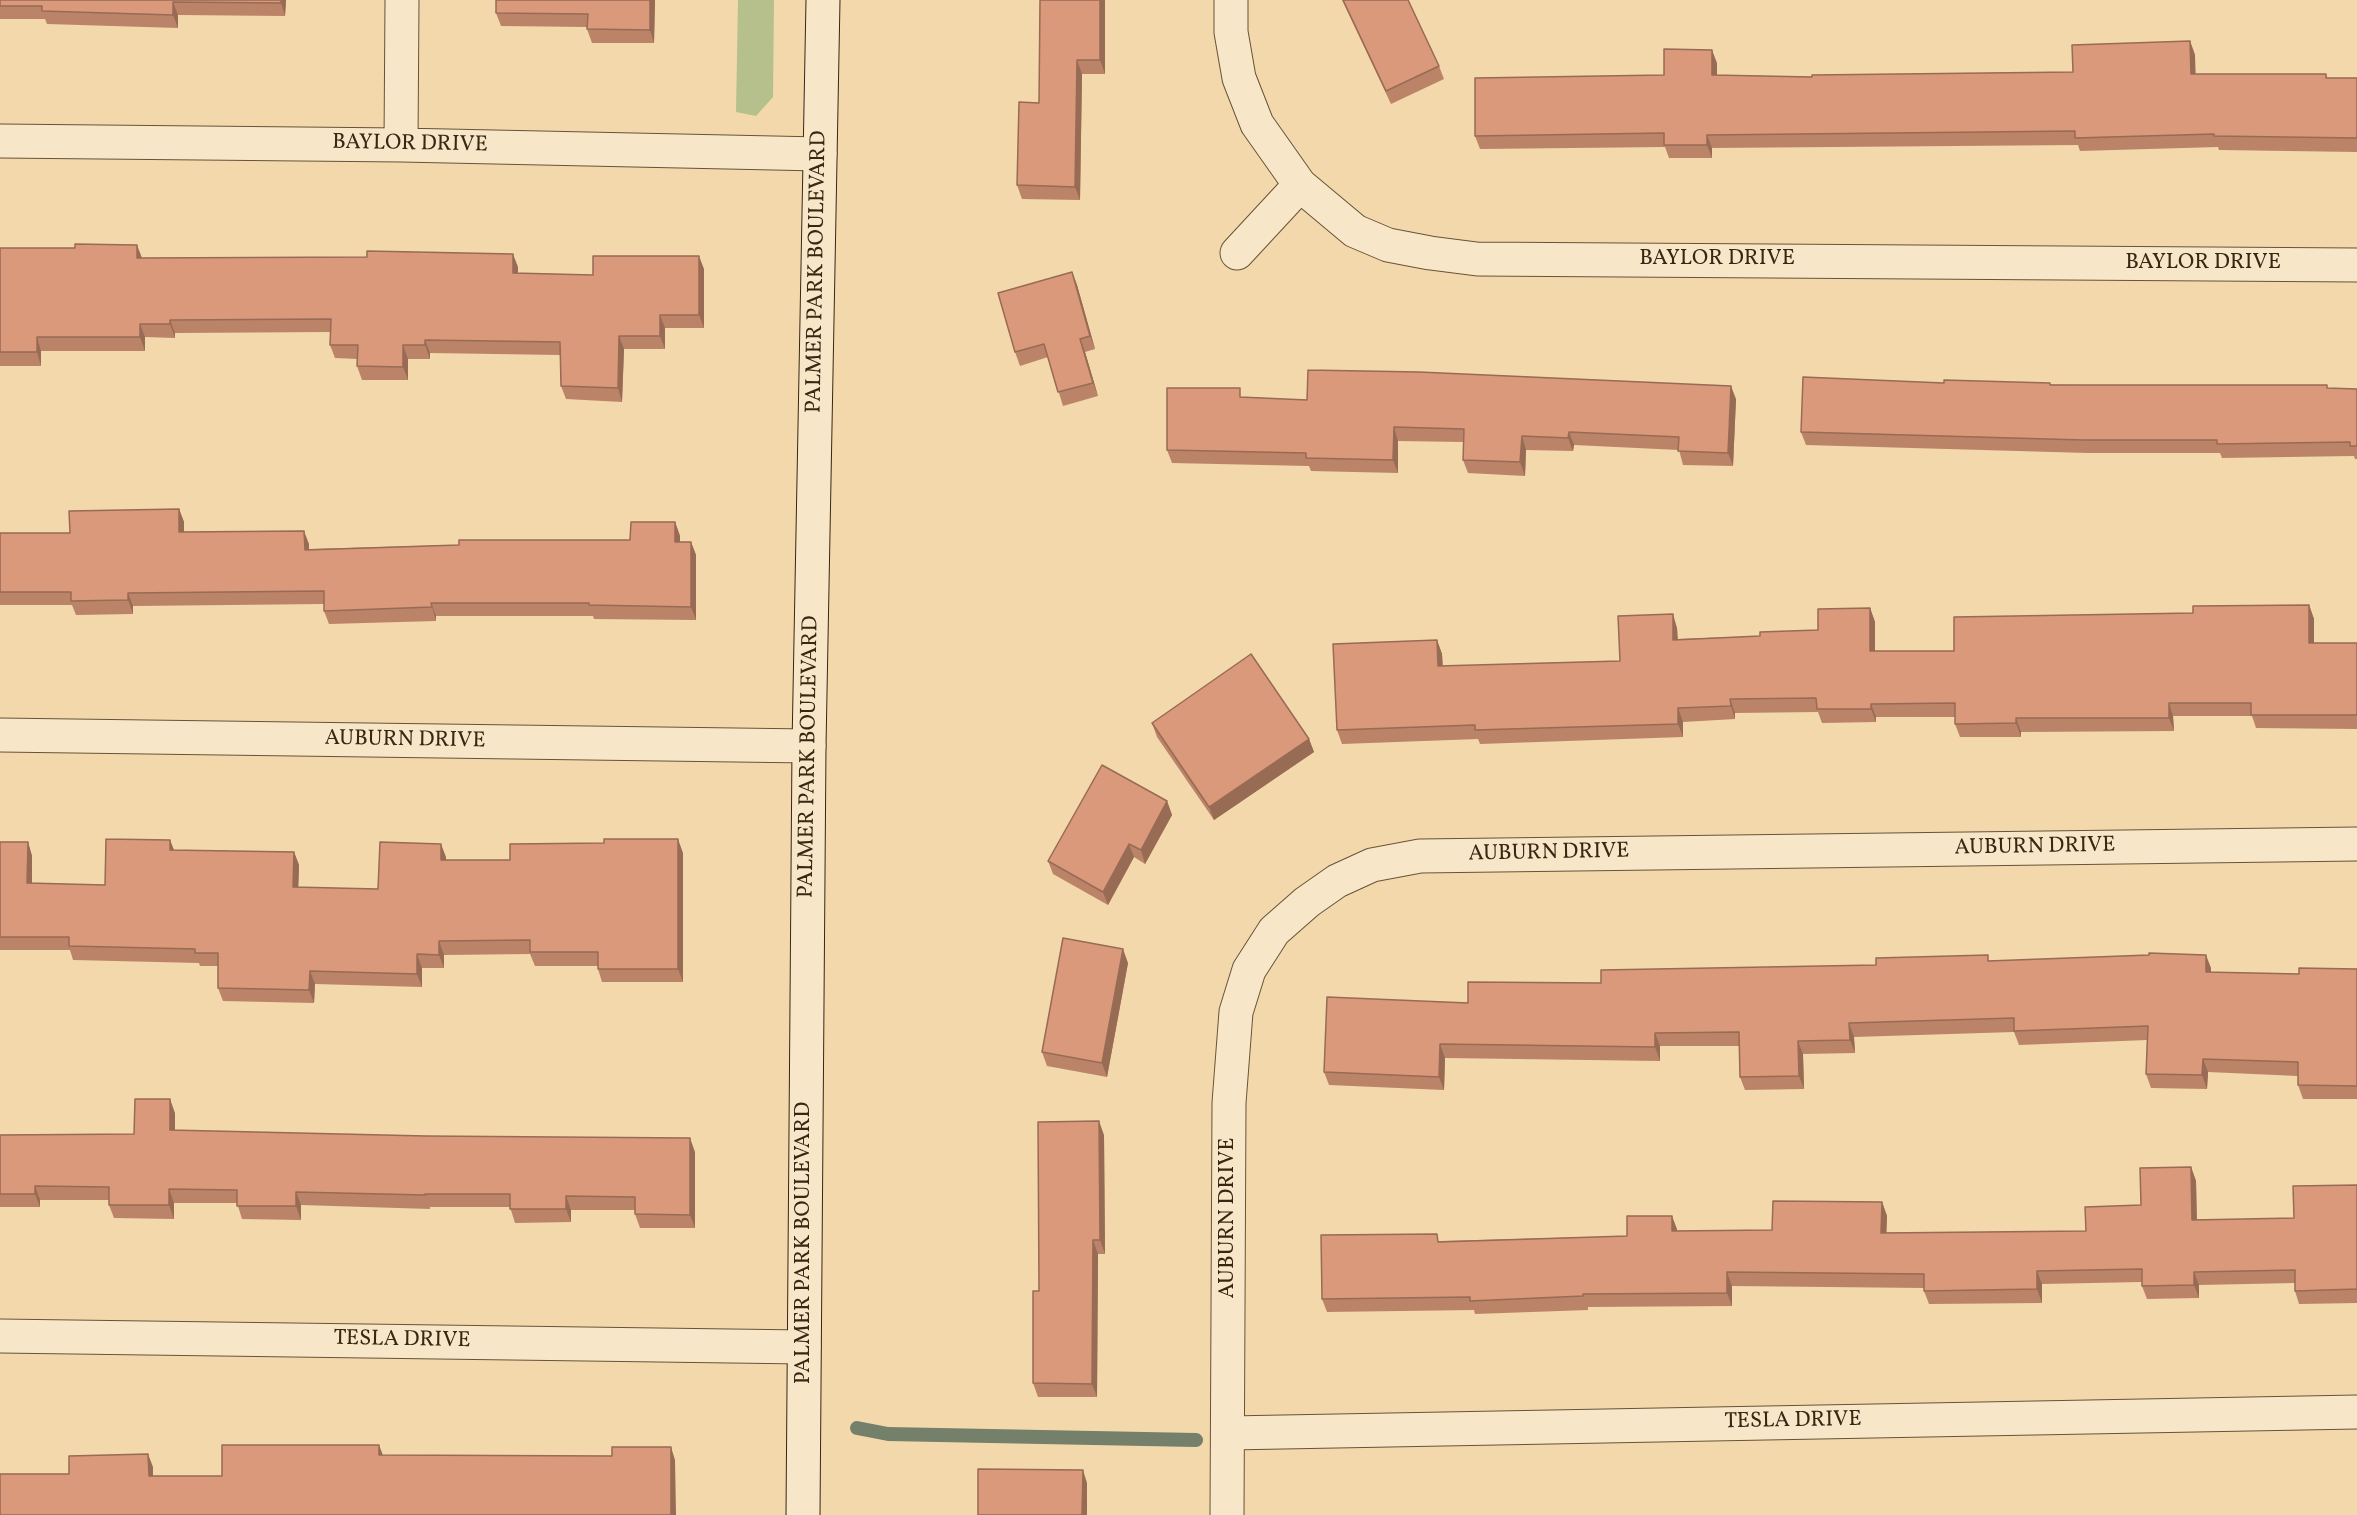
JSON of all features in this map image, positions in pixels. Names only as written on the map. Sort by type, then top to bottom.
[{"type":"street","points":[[401,145],[402,0]]},
{"type":"street","name":"PALMER PARK BOULEVARD","points":[[802,1515],[809,746],[823,0]]},
{"type":"street","name":"BAYLOR DRIVE","points":[[1231,0],[1231,32],[1239,78],[1257,124],[1300,185],[1354,231],[1388,245],[1430,254],[1477,259],[2357,265]]},
{"type":"street","name":"BAYLOR DRIVE","points":[[0,141],[401,145],[820,154]]},
{"type":"street","points":[[1237,254],[1300,185]]},
{"type":"street","name":"AUBURN DRIVE","points":[[0,735],[809,746]]},
{"type":"street","name":"AUBURN DRIVE","points":[[1227,1515],[1229,1103],[1236,1012],[1249,970],[1274,931],[1307,902],[1337,881],[1372,865],[1420,856],[2357,844]]},
{"type":"street","name":"TESLA DRIVE","points":[[0,1336],[804,1347]]},
{"type":"street","name":"TESLA DRIVE","points":[[1229,1433],[2357,1412]]},
{"type":"green space","points":[[738,0],[774,0],[773,97],[756,116],[736,112]]},
{"type":"building","points":[[0,0],[281,0],[281,3],[173,2],[173,15],[42,11],[42,6],[0,6]]},
{"type":"building","points":[[496,0],[650,0],[650,30],[587,29],[588,14],[496,13]]},
{"type":"building","points":[[1040,0],[1100,0],[1100,60],[1077,60],[1075,187],[1017,185],[1019,102],[1039,103]]},
{"type":"building","points":[[1343,0],[1408,0],[1439,66],[1386,91]]},
{"type":"building","points":[[2190,41],[2191,74],[2326,74],[2326,78],[2357,78],[2357,138],[2214,136],[2214,134],[2075,138],[2075,131],[1707,135],[1707,145],[1664,145],[1664,133],[1475,136],[1475,78],[1664,75],[1664,49],[1712,50],[1712,75],[1812,77],[1812,75],[2073,72],[2072,45]]},
{"type":"building","points":[[75,244],[137,245],[137,258],[367,257],[367,251],[513,254],[513,273],[593,275],[593,256],[699,256],[699,315],[660,315],[660,336],[619,336],[618,388],[561,386],[560,342],[425,340],[425,345],[403,345],[403,367],[357,366],[358,345],[330,345],[331,319],[170,320],[170,324],[140,324],[140,337],[37,337],[37,352],[0,352],[0,248],[75,248]]},
{"type":"building","points":[[1072,272],[1090,336],[1080,339],[1093,383],[1058,392],[1044,344],[1015,352],[998,293]]},
{"type":"building","points":[[1308,370],[1419,372],[1731,386],[1728,453],[1678,451],[1679,437],[1569,432],[1568,438],[1522,436],[1520,462],[1463,460],[1464,429],[1394,427],[1393,460],[1306,458],[1306,453],[1167,450],[1167,388],[1240,388],[1240,397],[1307,400]]},
{"type":"building","points":[[1803,377],[1944,383],[1944,380],[2050,383],[2050,385],[2327,385],[2327,388],[2357,389],[2357,446],[2350,446],[2350,442],[2217,444],[2217,440],[2083,440],[1801,432]]},
{"type":"building","points":[[179,509],[179,532],[304,531],[305,550],[459,545],[459,540],[630,540],[631,522],[675,522],[675,542],[691,542],[691,607],[589,605],[589,603],[431,603],[432,607],[324,611],[324,591],[128,593],[128,600],[71,601],[71,592],[0,592],[0,533],[70,533],[69,511]]},
{"type":"building","points":[[2309,605],[2309,643],[2357,643],[2357,715],[2251,715],[2251,703],[2169,703],[2169,718],[2016,718],[2016,723],[1955,724],[1955,703],[1871,704],[1871,709],[1817,709],[1816,698],[1730,699],[1731,706],[1678,708],[1678,724],[1475,730],[1475,725],[1337,730],[1333,644],[1437,640],[1438,666],[1620,661],[1618,616],[1673,614],[1673,640],[1760,636],[1760,632],[1818,630],[1818,609],[1870,608],[1870,651],[1954,651],[1954,617],[2193,613],[2193,606]]},
{"type":"building","points":[[1251,654],[1309,739],[1209,807],[1152,723]]},
{"type":"building","points":[[1102,765],[1167,801],[1141,850],[1129,844],[1103,892],[1048,861]]},
{"type":"building","points":[[106,839],[170,840],[170,850],[294,852],[293,887],[378,889],[380,842],[441,844],[441,860],[510,860],[510,844],[604,843],[604,839],[678,839],[678,969],[598,969],[598,952],[530,952],[530,940],[439,941],[439,955],[417,954],[417,974],[310,971],[309,990],[218,988],[218,953],[195,953],[195,949],[69,946],[69,937],[0,937],[0,842],[28,842],[27,883],[105,885]]},
{"type":"building","points":[[1063,938],[1123,949],[1102,1063],[1042,1052]]},
{"type":"building","points":[[2149,953],[2206,955],[2206,972],[2299,974],[2299,968],[2357,969],[2357,1086],[2298,1085],[2298,1062],[2203,1059],[2202,1075],[2146,1074],[2148,1026],[2014,1031],[2014,1018],[1849,1023],[1850,1040],[1798,1041],[1799,1076],[1740,1077],[1739,1032],[1655,1033],[1655,1047],[1440,1044],[1439,1077],[1324,1072],[1327,997],[1468,1003],[1468,982],[1601,983],[1601,970],[1876,965],[1876,958],[1988,955],[1988,961],[2149,955]]},
{"type":"building","points":[[135,1099],[170,1099],[170,1130],[426,1136],[690,1138],[690,1215],[635,1214],[635,1197],[566,1196],[566,1209],[510,1209],[510,1194],[296,1192],[296,1206],[237,1206],[237,1190],[169,1189],[169,1205],[109,1205],[109,1187],[35,1186],[35,1194],[0,1194],[0,1135],[134,1134]]},
{"type":"building","points":[[1099,1121],[1100,1240],[1093,1240],[1092,1384],[1033,1383],[1033,1291],[1039,1291],[1038,1122]]},
{"type":"building","points":[[2191,1167],[2192,1220],[2294,1218],[2293,1186],[2357,1185],[2357,1289],[2295,1291],[2295,1270],[2194,1272],[2194,1285],[2142,1286],[2142,1269],[2037,1271],[2037,1289],[1924,1291],[1924,1274],[1727,1272],[1727,1293],[1583,1294],[1583,1296],[1470,1301],[1470,1297],[1322,1299],[1321,1235],[1437,1234],[1438,1242],[1627,1236],[1627,1216],[1672,1216],[1672,1231],[1772,1230],[1773,1201],[1882,1202],[1881,1233],[2086,1231],[2085,1207],[2141,1205],[2140,1168]]},
{"type":"building","points":[[222,1445],[379,1445],[379,1455],[612,1456],[612,1447],[671,1447],[671,1515],[0,1515],[0,1474],[69,1474],[69,1456],[148,1454],[149,1476],[222,1476]]},
{"type":"building","points":[[978,1469],[1083,1470],[1082,1515],[978,1515]]},
{"type":"waterway","points":[[857,1428],[888,1434],[1196,1440]]}]
